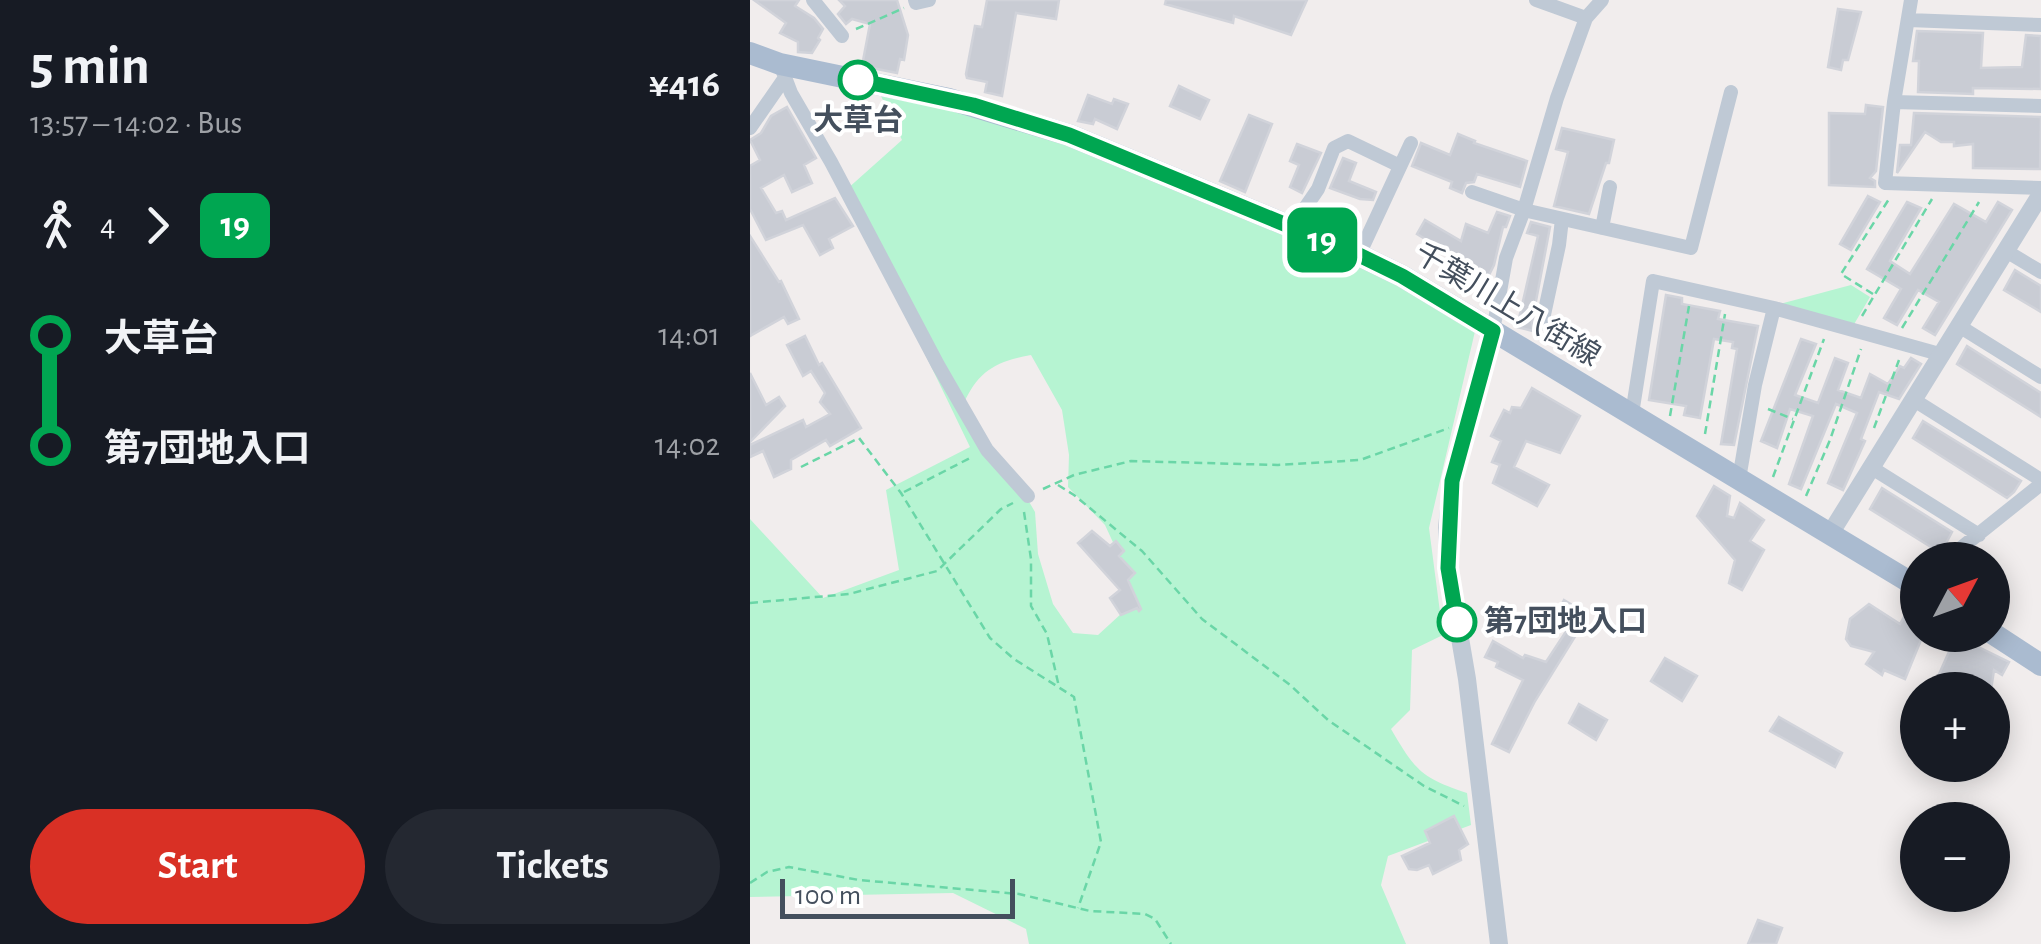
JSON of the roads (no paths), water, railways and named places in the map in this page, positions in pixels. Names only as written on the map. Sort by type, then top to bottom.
[{"type":"main road","name":"千葉川上八街線","points":[[750,54],[782,71],[998,112],[1069,135],[1359,255],[1402,276],[1900,576]]},
{"type":"main road","points":[[2010,645],[2041,666]]},
{"type":"street","points":[[813,0],[842,36]]},
{"type":"street","points":[[916,0],[930,0]]},
{"type":"street","points":[[1536,0],[1586,18]]},
{"type":"street","points":[[1499,944],[1467,680],[1448,568],[1452,481],[1493,331],[1506,258],[1586,18],[1602,0]]},
{"type":"street","points":[[1830,534],[2006,251],[2034,221],[2041,191],[1885,183],[1911,0]]},
{"type":"street","points":[[1908,20],[2041,25]]},
{"type":"street","points":[[750,128],[782,71]]},
{"type":"street","points":[[782,71],[987,450],[1025,498]]},
{"type":"street","points":[[1472,192],[1524,210],[1691,248],[1731,92]]},
{"type":"street","points":[[1894,102],[2041,106]]},
{"type":"street","points":[[1292,227],[1318,189],[1339,144],[1348,141],[1398,165]]},
{"type":"street","points":[[1359,255],[1410,142]]},
{"type":"street","points":[[1492,198],[1496,182]]},
{"type":"street","points":[[1602,228],[1610,187]]},
{"type":"street","points":[[1542,324],[1562,219]]},
{"type":"street","points":[[2006,251],[2041,272]]},
{"type":"street","points":[[1632,414],[1653,281],[1774,308],[1942,355]]},
{"type":"street","points":[[1739,479],[1774,308]]},
{"type":"street","points":[[1960,326],[2041,377]]},
{"type":"street","points":[[1914,400],[2041,482],[1970,542]]},
{"type":"street","points":[[1872,468],[1979,535]]},
{"type":"place","name":"大草台","points":[[858,80]]},
{"type":"place","name":"第7団地入口","points":[[1457,622]]}]
